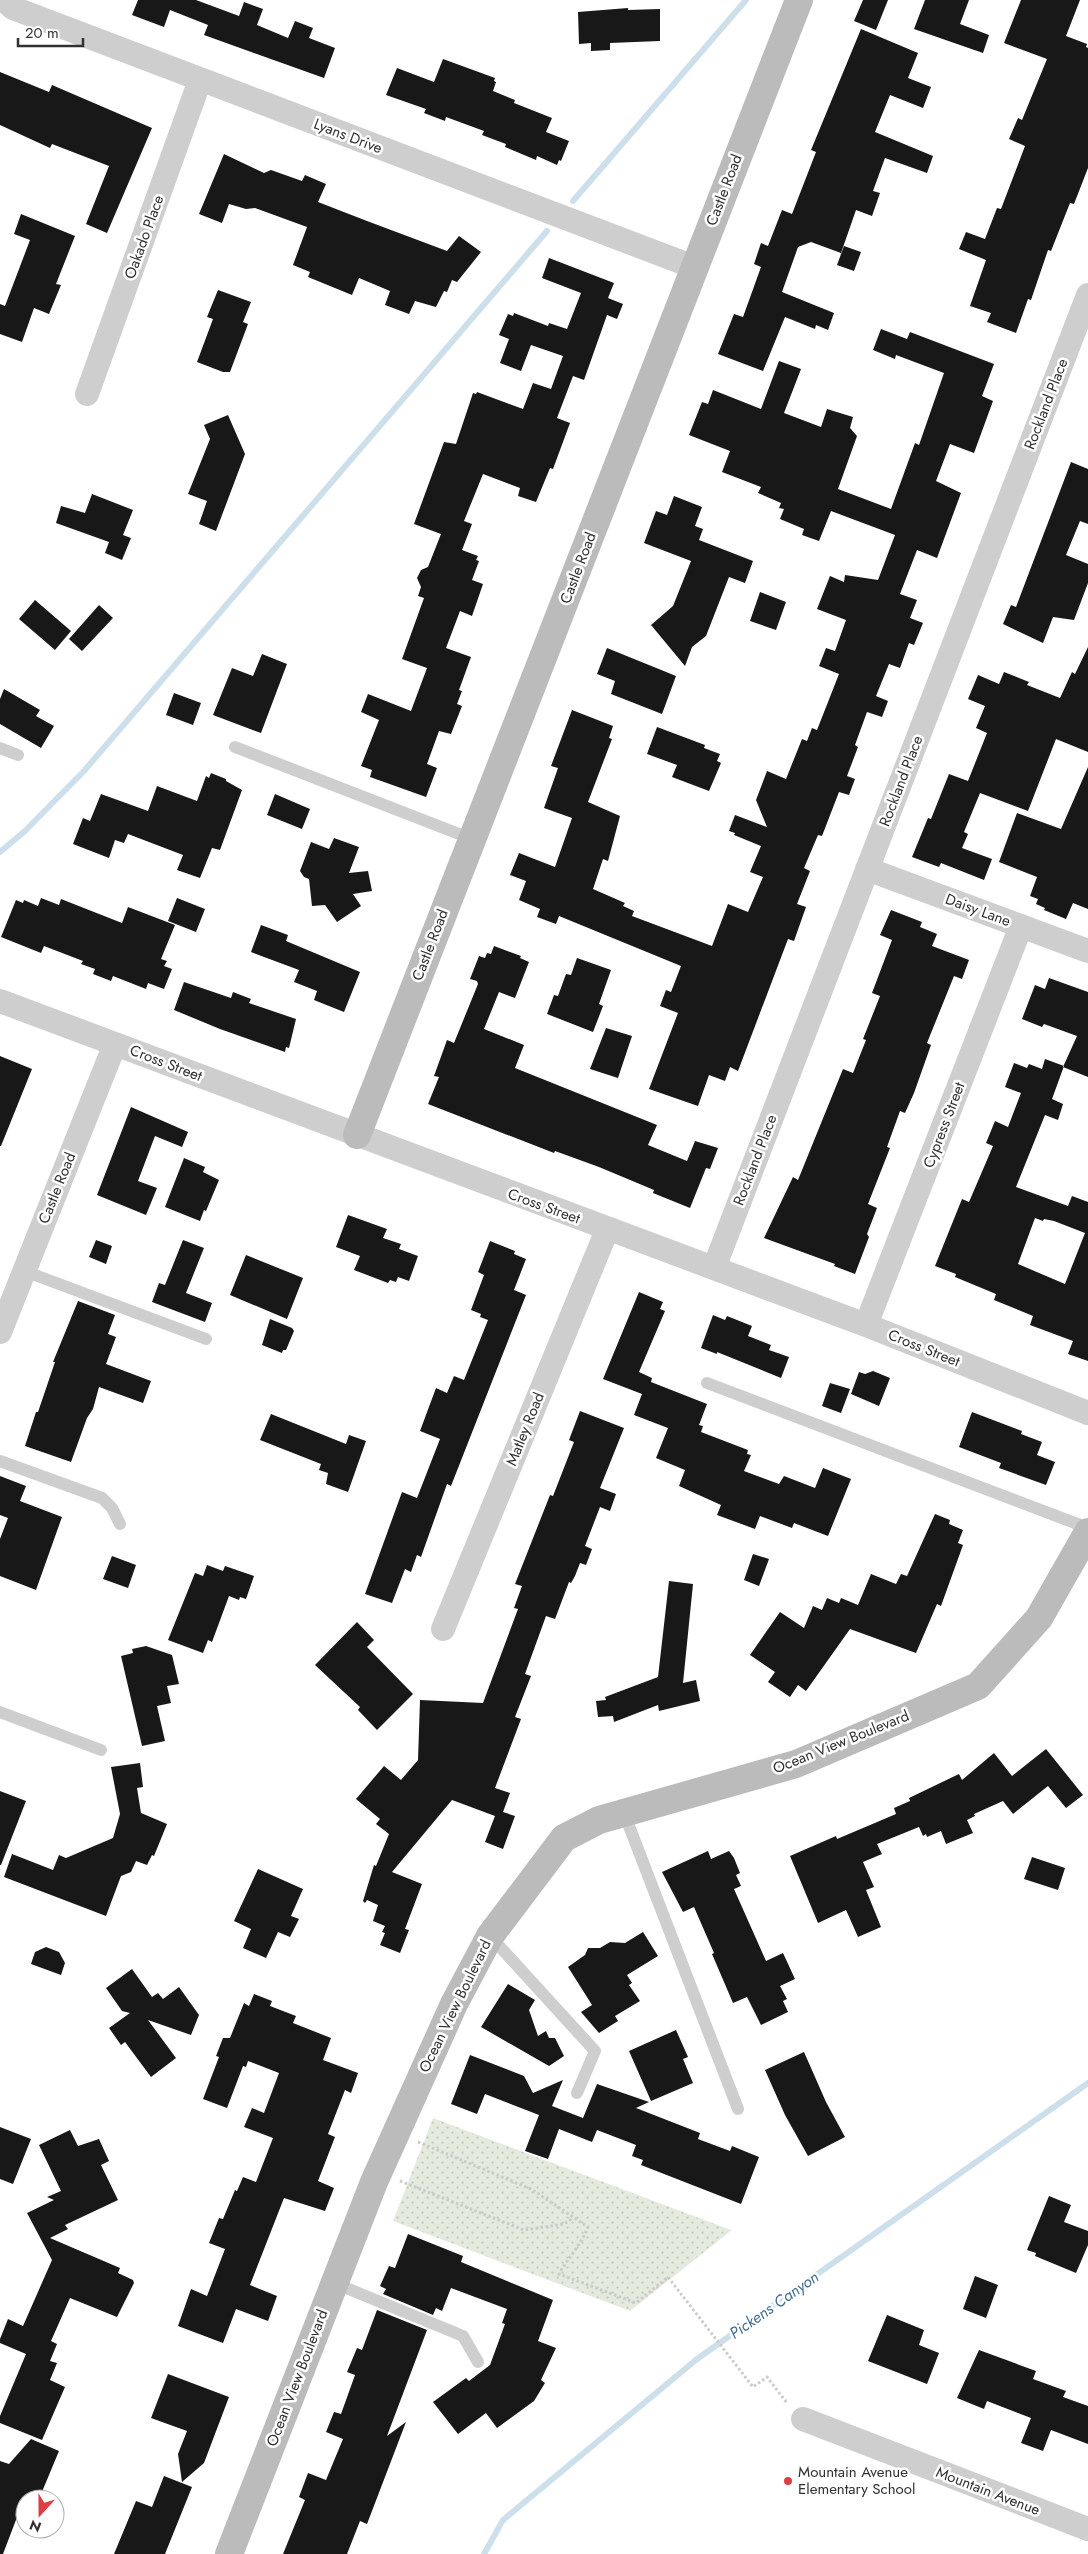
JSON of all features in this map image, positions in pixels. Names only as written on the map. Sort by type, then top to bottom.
[{"type":"street","name":"Lyans Drive","points":[[4,0],[13,8],[694,267]]},
{"type":"street","name":"Castle Road","points":[[357,1135],[799,0]]},
{"type":"street","name":"Oakado Place","points":[[87,394],[200,80]]},
{"type":"street","name":"Rockland Place","points":[[714,1268],[1088,295]]},
{"type":"street","name":"Daisy Lane","points":[[867,869],[1088,951]]},
{"type":"street","name":"Cypress Street","points":[[866,1325],[1021,926]]},
{"type":"street","name":"Cross Street","points":[[0,1001],[607,1230],[866,1325],[1088,1413]]},
{"type":"street","name":"Castle Road","points":[[0,1332],[115,1044]]},
{"type":"street","name":"Matley Road","points":[[443,1629],[607,1230]]},
{"type":"street","name":"Ocean View Boulevard","points":[[229,2554],[394,2134],[454,2004],[490,1936],[564,1838],[599,1820],[624,1812],[796,1764],[978,1686],[1040,1618],[1088,1532]]},
{"type":"street","name":"Mountain Avenue","points":[[804,2419],[1088,2530]]},
{"type":"lane","points":[[235,747],[472,839]]},
{"type":"lane","points":[[0,748],[18,755]]},
{"type":"lane","points":[[24,1271],[206,1338]]},
{"type":"lane","points":[[707,1383],[1088,1528]]},
{"type":"lane","points":[[0,1461],[102,1498],[112,1508],[120,1524]]},
{"type":"lane","points":[[0,1712],[101,1750]]},
{"type":"lane","points":[[624,1812],[738,2109]]},
{"type":"lane","points":[[490,1936],[594,2051],[577,2093]]},
{"type":"lane","points":[[334,2283],[463,2336],[478,2362]]},
{"type":"path","points":[[394,2134],[443,2151],[531,2188],[588,2227],[584,2238],[569,2256],[559,2274],[636,2303],[668,2277],[753,2388],[767,2377],[795,2414],[804,2419]]},
{"type":"path","points":[[378,2174],[524,2230],[564,2224],[573,2218]]},
{"type":"shaded area","points":[[433,2118],[732,2230],[630,2311],[393,2221]]},
{"type":"building","points":[[138,0],[196,0],[239,16],[244,2],[263,9],[257,25],[288,38],[295,21],[313,28],[309,38],[335,48],[324,78],[204,35],[208,25],[170,10],[164,27],[132,15]]},
{"type":"building","points":[[863,0],[888,0],[876,30],[854,21]]},
{"type":"building","points":[[925,0],[969,0],[960,24],[989,35],[983,53],[914,29]]},
{"type":"building","points":[[1021,0],[1080,0],[1066,36],[1087,44],[1086,47],[1088,48],[1088,168],[1074,204],[1070,203],[1051,251],[1048,250],[1031,300],[1028,299],[1016,333],[987,322],[991,313],[970,306],[986,260],[959,249],[966,232],[985,239],[997,208],[1001,209],[1025,146],[1009,139],[1018,118],[1022,120],[1047,59],[1004,43]]},
{"type":"building","points":[[628,8],[628,10],[660,9],[660,41],[610,43],[610,50],[591,51],[591,43],[579,44],[578,12]]},
{"type":"building","points":[[861,29],[918,53],[908,78],[931,87],[923,108],[890,95],[875,132],[933,156],[927,173],[885,158],[873,191],[880,193],[872,216],[856,210],[841,253],[811,242],[798,247],[782,292],[834,313],[828,330],[816,325],[815,329],[785,317],[763,371],[718,354],[734,314],[743,317],[761,267],[754,264],[761,243],[768,246],[782,210],[792,214],[816,152],[811,150]]},
{"type":"building","points":[[443,59],[495,78],[494,81],[496,82],[493,91],[515,100],[514,103],[552,118],[546,132],[569,141],[561,161],[559,160],[557,165],[537,156],[536,160],[505,147],[506,144],[482,135],[484,131],[446,117],[445,121],[424,113],[426,109],[386,95],[397,68],[434,82]]},
{"type":"building","points":[[0,72],[49,92],[52,85],[152,128],[107,233],[86,224],[109,166],[52,144],[50,148],[0,125]]},
{"type":"building","points":[[224,154],[264,173],[271,170],[302,181],[305,175],[326,184],[318,202],[367,221],[447,251],[459,236],[481,252],[457,282],[452,280],[447,292],[444,291],[436,307],[415,301],[409,314],[385,305],[390,291],[359,278],[352,295],[308,277],[310,272],[293,265],[307,227],[255,208],[246,209],[229,204],[222,223],[199,214]]},
{"type":"building","points":[[21,214],[75,236],[56,284],[61,285],[49,314],[34,308],[22,342],[0,334],[0,304],[5,306],[30,240],[14,234]]},
{"type":"building","points":[[844,246],[861,252],[854,271],[837,265]]},
{"type":"building","points":[[549,258],[614,283],[608,298],[623,304],[617,319],[607,315],[584,380],[573,376],[557,418],[570,423],[553,469],[550,468],[536,502],[518,496],[520,488],[483,474],[464,521],[472,524],[462,550],[478,556],[476,560],[479,561],[472,580],[483,584],[472,616],[460,611],[446,648],[471,657],[459,690],[462,691],[457,704],[462,706],[451,734],[439,731],[427,764],[437,768],[426,797],[370,777],[372,770],[361,766],[379,720],[361,712],[368,694],[411,711],[427,668],[402,659],[424,598],[418,596],[421,587],[417,578],[421,570],[428,567],[441,534],[414,524],[444,442],[456,444],[473,393],[476,394],[477,392],[523,409],[533,383],[551,389],[563,356],[531,345],[521,371],[500,363],[509,339],[499,335],[508,314],[513,316],[514,313],[548,326],[549,323],[567,329],[581,293],[542,278]]},
{"type":"building","points":[[218,290],[251,302],[243,322],[248,324],[230,372],[223,372],[197,362],[213,319],[207,317]]},
{"type":"building","points":[[881,329],[907,339],[910,332],[994,364],[982,396],[993,401],[974,453],[950,444],[936,481],[961,493],[937,558],[917,550],[900,594],[917,600],[910,618],[923,623],[914,645],[909,643],[900,668],[889,664],[876,696],[888,701],[882,717],[867,712],[855,745],[858,747],[847,776],[855,779],[849,795],[839,792],[822,836],[818,835],[804,868],[810,871],[797,904],[806,907],[794,941],[788,939],[738,1071],[730,1067],[725,1081],[709,1075],[698,1106],[649,1089],[678,1013],[660,1006],[666,990],[671,992],[681,966],[559,916],[556,924],[537,917],[540,909],[519,900],[526,881],[510,875],[519,853],[555,867],[572,818],[544,808],[558,768],[551,766],[572,710],[613,726],[609,738],[612,739],[588,802],[620,816],[608,861],[603,859],[593,889],[625,903],[623,906],[634,911],[632,916],[712,946],[728,904],[748,912],[763,877],[750,872],[761,846],[729,831],[735,815],[767,827],[756,800],[767,771],[786,779],[802,739],[807,741],[812,728],[817,730],[839,674],[819,666],[826,648],[835,651],[846,620],[817,609],[830,576],[844,582],[845,575],[878,580],[895,535],[831,511],[819,541],[802,535],[804,529],[780,519],[784,509],[779,508],[781,503],[758,493],[761,487],[722,472],[730,451],[689,435],[702,402],[708,404],[713,390],[761,409],[779,361],[801,369],[784,413],[821,427],[827,409],[853,417],[850,428],[857,436],[838,489],[891,509],[915,443],[919,445],[944,373],[896,355],[895,359],[873,350]]},
{"type":"building","points":[[228,415],[245,454],[216,531],[199,524],[207,501],[188,494],[210,439],[204,425]]},
{"type":"building","points":[[1071,462],[1088,469],[1088,524],[1080,521],[1066,555],[1088,564],[1088,583],[1074,620],[1053,617],[1043,643],[1003,624],[1011,605],[1016,607]]},
{"type":"building","points":[[92,494],[133,510],[123,535],[131,538],[122,560],[105,553],[109,542],[56,523],[61,506],[85,513]]},
{"type":"building","points":[[674,496],[702,507],[695,526],[703,529],[699,540],[753,561],[745,583],[729,577],[706,636],[692,647],[685,666],[651,625],[673,606],[691,561],[644,543],[656,511],[667,515]]},
{"type":"building","points":[[760,592],[786,602],[776,630],[750,621]]},
{"type":"building","points":[[35,600],[71,631],[55,650],[19,619]]},
{"type":"building","points":[[99,605],[113,618],[82,651],[69,639]]},
{"type":"building","points":[[1088,647],[1088,752],[1056,739],[1028,811],[980,793],[964,832],[968,834],[962,848],[992,859],[984,880],[941,863],[939,867],[912,857],[928,818],[931,819],[949,774],[968,781],[987,733],[976,728],[985,706],[968,699],[978,675],[999,684],[1004,672],[1029,682],[1027,685],[1060,698],[1072,672],[1075,674]]},
{"type":"building","points":[[607,648],[676,676],[662,714],[611,694],[615,681],[597,674]]},
{"type":"building","points":[[262,654],[287,664],[261,733],[213,715],[232,668],[253,676]]},
{"type":"building","points":[[4,689],[40,710],[36,716],[54,726],[41,748],[0,724],[0,699]]},
{"type":"building","points":[[174,693],[201,703],[193,725],[166,715]]},
{"type":"building","points":[[657,727],[705,745],[704,748],[720,754],[717,761],[721,763],[709,791],[672,777],[677,765],[647,754]]},
{"type":"building","points":[[1088,767],[1088,909],[1073,903],[1066,919],[1044,910],[1045,908],[1036,904],[1038,899],[1030,896],[1037,877],[999,862],[1017,813],[1061,829]]},
{"type":"building","points":[[211,773],[226,779],[226,781],[242,790],[220,850],[212,848],[200,878],[177,870],[183,855],[128,834],[124,843],[115,840],[109,858],[73,844],[83,818],[90,821],[101,794],[148,811],[157,786],[197,801],[206,776],[209,778]]},
{"type":"building","points":[[275,794],[310,809],[302,829],[267,815]]},
{"type":"building","points":[[334,838],[359,847],[349,873],[368,871],[372,891],[353,894],[361,906],[337,922],[325,905],[312,906],[309,879],[304,877],[300,871],[311,842],[329,849]]},
{"type":"building","points":[[41,898],[59,905],[61,899],[122,923],[128,907],[175,925],[161,959],[167,961],[164,966],[172,969],[164,989],[148,983],[146,989],[113,976],[111,981],[93,974],[95,969],[81,964],[83,961],[44,946],[41,953],[1,937],[16,900],[23,903],[24,900],[38,906]]},
{"type":"building","points":[[177,898],[205,909],[196,932],[168,921]]},
{"type":"building","points":[[891,910],[922,922],[920,927],[937,934],[932,946],[969,960],[962,979],[954,976],[927,1043],[931,1045],[914,1093],[905,1113],[900,1111],[887,1147],[890,1148],[868,1204],[877,1208],[867,1234],[869,1237],[855,1274],[834,1266],[835,1264],[764,1238],[793,1177],[798,1180],[843,1069],[853,1073],[866,1040],[863,1039],[880,996],[872,993],[892,940],[880,935]]},
{"type":"building","points":[[261,925],[288,935],[286,941],[360,972],[344,1012],[314,1000],[317,991],[294,982],[299,970],[251,952]]},
{"type":"building","points":[[494,946],[521,956],[520,958],[529,962],[515,998],[499,992],[484,1029],[524,1045],[515,1068],[657,1125],[648,1145],[687,1161],[695,1141],[718,1148],[710,1169],[706,1168],[690,1208],[653,1193],[654,1190],[599,1167],[555,1151],[554,1153],[428,1104],[439,1077],[434,1076],[447,1040],[454,1043],[478,984],[477,981],[470,979],[479,956],[485,958],[487,953],[491,954]]},
{"type":"building","points":[[577,958],[611,970],[599,1004],[603,1006],[593,1032],[547,1014],[554,995],[558,996],[566,974],[571,975]]},
{"type":"building","points":[[1049,978],[1088,992],[1088,1077],[1063,1067],[1077,1036],[1044,1024],[1042,1027],[1022,1019],[1035,985],[1045,989]]},
{"type":"building","points":[[184,982],[231,998],[233,992],[251,999],[249,1003],[296,1019],[289,1048],[286,1047],[285,1052],[174,1010]]},
{"type":"building","points":[[606,1028],[632,1036],[618,1078],[590,1069]]},
{"type":"building","points":[[0,1056],[32,1069],[1,1146],[0,1146]]},
{"type":"building","points":[[1045,1059],[1064,1066],[1052,1099],[1063,1104],[1058,1120],[1045,1115],[1016,1187],[1068,1206],[1072,1196],[1088,1202],[1088,1361],[1068,1354],[1073,1341],[1030,1325],[1033,1316],[994,1300],[996,1294],[955,1277],[956,1274],[935,1266],[962,1199],[969,1202],[993,1146],[986,1143],[995,1121],[1008,1127],[1021,1093],[1005,1087],[1014,1063],[1027,1068],[1029,1064],[1042,1069]],"holes":[[[1035,1218],[1043,1221],[1044,1219],[1054,1221],[1085,1233],[1065,1284],[1018,1264]]]},
{"type":"building","points":[[131,1107],[188,1132],[182,1147],[155,1136],[138,1181],[157,1188],[146,1215],[97,1195]]},
{"type":"building","points":[[184,1158],[205,1167],[203,1172],[219,1180],[200,1221],[165,1207]]},
{"type":"building","points":[[348,1215],[387,1229],[383,1238],[401,1244],[399,1249],[418,1256],[409,1281],[398,1277],[396,1282],[390,1280],[388,1283],[354,1270],[360,1256],[336,1247]]},
{"type":"building","points":[[96,1240],[112,1246],[106,1264],[89,1257]]},
{"type":"building","points":[[183,1240],[204,1248],[186,1293],[212,1303],[205,1322],[152,1302],[159,1283],[165,1285]]},
{"type":"building","points":[[490,1241],[515,1251],[514,1254],[526,1259],[514,1290],[526,1295],[451,1486],[447,1484],[421,1557],[417,1555],[411,1572],[405,1569],[392,1603],[365,1594],[402,1492],[417,1498],[440,1439],[420,1431],[436,1388],[447,1393],[454,1376],[464,1380],[488,1320],[480,1317],[481,1314],[471,1310],[484,1275],[478,1272]]},
{"type":"building","points":[[246,1255],[303,1278],[287,1319],[230,1295]]},
{"type":"building","points":[[639,1292],[663,1302],[660,1309],[665,1311],[639,1372],[652,1378],[651,1382],[707,1404],[699,1425],[703,1426],[701,1432],[748,1450],[747,1454],[751,1455],[744,1471],[779,1484],[784,1476],[815,1488],[823,1468],[851,1479],[828,1536],[794,1523],[792,1528],[760,1516],[755,1529],[717,1515],[721,1505],[679,1486],[685,1470],[656,1458],[668,1428],[634,1415],[642,1394],[603,1379]]},
{"type":"building","points":[[78,1301],[115,1315],[108,1334],[116,1337],[106,1364],[151,1381],[143,1403],[99,1387],[93,1409],[87,1418],[71,1462],[25,1446],[55,1362],[53,1362]]},
{"type":"building","points":[[713,1315],[725,1320],[727,1316],[752,1326],[748,1336],[771,1345],[769,1350],[789,1357],[781,1378],[717,1352],[717,1354],[701,1348]]},
{"type":"building","points":[[270,1319],[292,1328],[294,1331],[286,1350],[283,1350],[282,1353],[262,1345]]},
{"type":"building","points":[[873,1371],[890,1378],[879,1406],[851,1394],[859,1372],[865,1374]]},
{"type":"building","points":[[830,1383],[850,1389],[841,1413],[822,1406]]},
{"type":"building","points":[[580,1411],[624,1428],[600,1488],[616,1494],[610,1511],[600,1507],[585,1546],[592,1549],[586,1565],[580,1563],[571,1583],[569,1582],[555,1619],[546,1616],[525,1674],[531,1676],[515,1717],[521,1719],[495,1788],[510,1793],[503,1812],[515,1816],[503,1849],[485,1842],[495,1816],[452,1800],[392,1872],[422,1884],[405,1929],[409,1930],[400,1953],[380,1945],[385,1933],[382,1932],[385,1926],[373,1921],[378,1905],[367,1900],[365,1903],[363,1901],[374,1865],[376,1866],[389,1834],[376,1824],[380,1819],[356,1799],[384,1766],[401,1780],[418,1760],[420,1700],[483,1703],[518,1609],[514,1608],[522,1586],[515,1584],[550,1495],[553,1496],[574,1442],[569,1440]]},
{"type":"building","points":[[972,1412],[1022,1431],[1021,1434],[1042,1442],[1037,1455],[1055,1462],[1046,1485],[999,1468],[1001,1463],[959,1447]]},
{"type":"building","points":[[271,1414],[346,1444],[349,1435],[366,1441],[348,1492],[326,1484],[328,1473],[319,1470],[321,1464],[260,1440]]},
{"type":"building","points":[[0,1476],[26,1486],[20,1501],[62,1517],[36,1590],[0,1576],[0,1539],[8,1518],[0,1515]]},
{"type":"building","points":[[935,1514],[950,1520],[949,1524],[963,1530],[958,1543],[963,1545],[941,1606],[937,1604],[916,1653],[850,1629],[806,1691],[798,1685],[790,1697],[768,1682],[775,1672],[750,1655],[780,1612],[804,1628],[813,1606],[822,1610],[827,1598],[839,1603],[841,1598],[858,1605],[871,1574],[896,1584],[901,1574],[907,1576]]},
{"type":"building","points":[[753,1554],[769,1559],[759,1586],[744,1580]]},
{"type":"building","points":[[112,1556],[136,1565],[128,1588],[103,1579]]},
{"type":"building","points":[[207,1565],[223,1571],[225,1566],[254,1576],[246,1599],[240,1597],[239,1600],[229,1596],[212,1642],[208,1640],[203,1653],[168,1640],[195,1573],[203,1576]]},
{"type":"building","points":[[669,1581],[693,1584],[683,1683],[696,1680],[700,1701],[659,1711],[658,1705],[614,1722],[613,1716],[598,1717],[596,1701],[606,1700],[605,1697],[658,1677]]},
{"type":"building","points":[[357,1622],[374,1640],[367,1647],[413,1694],[377,1730],[358,1710],[360,1707],[315,1665]]},
{"type":"building","points":[[146,1646],[172,1655],[179,1684],[167,1686],[171,1703],[157,1706],[165,1741],[142,1746],[121,1656],[133,1653],[132,1649]]},
{"type":"building","points":[[1046,1749],[1083,1795],[1066,1808],[1048,1786],[1013,1814],[1003,1801],[974,1814],[975,1816],[967,1820],[973,1833],[946,1844],[941,1831],[927,1837],[926,1834],[923,1836],[919,1827],[877,1844],[882,1854],[863,1862],[874,1887],[866,1890],[881,1927],[858,1937],[846,1910],[818,1923],[790,1856],[836,1836],[837,1839],[896,1814],[894,1808],[910,1801],[909,1798],[959,1774],[962,1780],[994,1753],[1012,1776]]},
{"type":"building","points":[[140,1763],[143,1787],[137,1788],[141,1813],[167,1824],[154,1856],[152,1855],[147,1865],[136,1861],[131,1872],[121,1876],[106,1916],[4,1877],[12,1854],[53,1870],[59,1855],[66,1858],[113,1838],[120,1814],[111,1767]]},
{"type":"building","points":[[0,1791],[26,1801],[1,1865],[0,1865]]},
{"type":"building","points":[[708,1851],[711,1859],[729,1851],[734,1858],[740,1873],[736,1875],[741,1886],[734,1889],[766,1961],[783,1953],[795,1979],[780,1986],[787,1999],[783,2001],[788,2012],[761,2025],[747,1997],[733,2003],[694,1907],[683,1912],[662,1872]]},
{"type":"building","points":[[1032,1857],[1065,1868],[1058,1890],[1024,1879]]},
{"type":"building","points":[[258,1869],[303,1889],[291,1916],[299,1919],[290,1937],[278,1932],[266,1958],[243,1948],[251,1929],[234,1921]]},
{"type":"building","points":[[643,1932],[658,1956],[627,1975],[632,1983],[629,1985],[640,2001],[615,2016],[618,2021],[599,2033],[581,2012],[592,2005],[568,1967],[585,1955],[588,1948],[600,1948],[610,1942],[625,1943]]},
{"type":"building","points":[[46,1947],[59,1952],[65,1963],[61,1975],[31,1964],[35,1952]]},
{"type":"building","points":[[132,1969],[152,1997],[158,1993],[163,1999],[179,1987],[199,2015],[191,2035],[148,2020],[176,2058],[151,2077],[125,2042],[121,2045],[109,2028],[130,2013],[122,2011],[106,1988]]},
{"type":"building","points":[[508,1984],[535,2000],[529,2010],[538,2036],[546,2031],[549,2038],[555,2038],[564,2056],[549,2066],[481,2027]]},
{"type":"building","points":[[254,1994],[272,2001],[270,2006],[296,2016],[293,2023],[331,2038],[323,2060],[358,2073],[351,2093],[345,2090],[328,2134],[335,2137],[318,2181],[334,2188],[325,2211],[284,2198],[250,2285],[277,2296],[268,2321],[236,2309],[223,2343],[178,2326],[191,2289],[207,2296],[225,2249],[209,2243],[219,2218],[223,2219],[235,2190],[237,2191],[243,2177],[256,2182],[273,2138],[244,2127],[252,2108],[264,2113],[279,2073],[248,2061],[246,2067],[243,2066],[227,2108],[203,2099],[219,2057],[216,2056],[223,2038],[230,2038],[244,2003],[249,2006]]},
{"type":"building","points":[[676,2030],[688,2057],[683,2059],[693,2083],[651,2101],[629,2051]]},
{"type":"building","points":[[804,2052],[826,2102],[845,2137],[808,2156],[785,2115],[765,2070]]},
{"type":"building","points":[[470,2055],[524,2076],[533,2093],[563,2080],[552,2106],[583,2118],[597,2084],[649,2102],[636,2108],[700,2133],[698,2139],[730,2151],[732,2146],[759,2157],[741,2204],[641,2165],[643,2160],[632,2156],[636,2145],[597,2130],[592,2142],[559,2129],[548,2159],[525,2151],[539,2115],[485,2094],[477,2114],[451,2104]]},
{"type":"building","points":[[0,2127],[31,2139],[13,2184],[0,2179]]},
{"type":"building","points":[[70,2130],[78,2146],[99,2139],[109,2161],[101,2165],[118,2200],[65,2225],[68,2229],[50,2238],[120,2268],[118,2273],[133,2280],[134,2283],[117,2317],[70,2298],[51,2341],[57,2344],[50,2361],[57,2363],[50,2380],[65,2387],[42,2440],[0,2423],[0,2416],[26,2354],[0,2343],[0,2339],[8,2319],[23,2326],[52,2260],[27,2213],[54,2200],[47,2197],[61,2191],[39,2145]]},
{"type":"building","points":[[1049,2196],[1071,2205],[1064,2222],[1088,2231],[1088,2245],[1076,2273],[1035,2256],[1036,2253],[1027,2250]]},
{"type":"building","points":[[408,2234],[463,2256],[461,2262],[553,2300],[538,2341],[556,2348],[541,2380],[545,2383],[534,2401],[497,2428],[486,2413],[458,2434],[433,2402],[466,2378],[469,2381],[490,2365],[505,2324],[502,2323],[507,2309],[451,2288],[442,2311],[436,2308],[433,2315],[383,2294],[386,2289],[380,2286],[389,2266],[395,2268]]},
{"type":"building","points":[[975,2276],[998,2285],[986,2318],[963,2309]]},
{"type":"building","points":[[377,2310],[427,2330],[387,2436],[406,2422],[367,2524],[360,2521],[347,2554],[283,2554],[305,2500],[299,2497],[308,2473],[326,2480],[343,2439],[326,2432],[334,2412],[341,2414],[355,2375],[347,2372],[357,2348],[362,2350]]},
{"type":"building","points":[[887,2315],[924,2330],[919,2345],[939,2353],[927,2384],[868,2361]]},
{"type":"building","points":[[979,2350],[1036,2371],[1033,2379],[1066,2391],[1063,2397],[1088,2406],[1088,2444],[1051,2430],[1043,2451],[1021,2443],[1031,2418],[987,2401],[984,2409],[957,2398]]},
{"type":"building","points":[[168,2374],[229,2397],[204,2463],[182,2482],[178,2454],[187,2431],[151,2418]]},
{"type":"building","points":[[31,2439],[59,2451],[43,2489],[15,2489],[15,2522],[3,2554],[0,2554],[0,2461],[9,2464]]},
{"type":"building","points":[[164,2476],[192,2487],[165,2554],[114,2554],[136,2501],[152,2507]]},
{"type":"waterway","points":[[573,201],[746,0]]},
{"type":"waterway","points":[[0,852],[25,831],[84,771],[547,231]]},
{"type":"waterway","name":"Pickens Canyon","points":[[484,2554],[503,2520],[697,2359],[1088,2083]]},
{"type":"place","name":"Mountain Avenue Elementary School","points":[[788,2481]]}]
